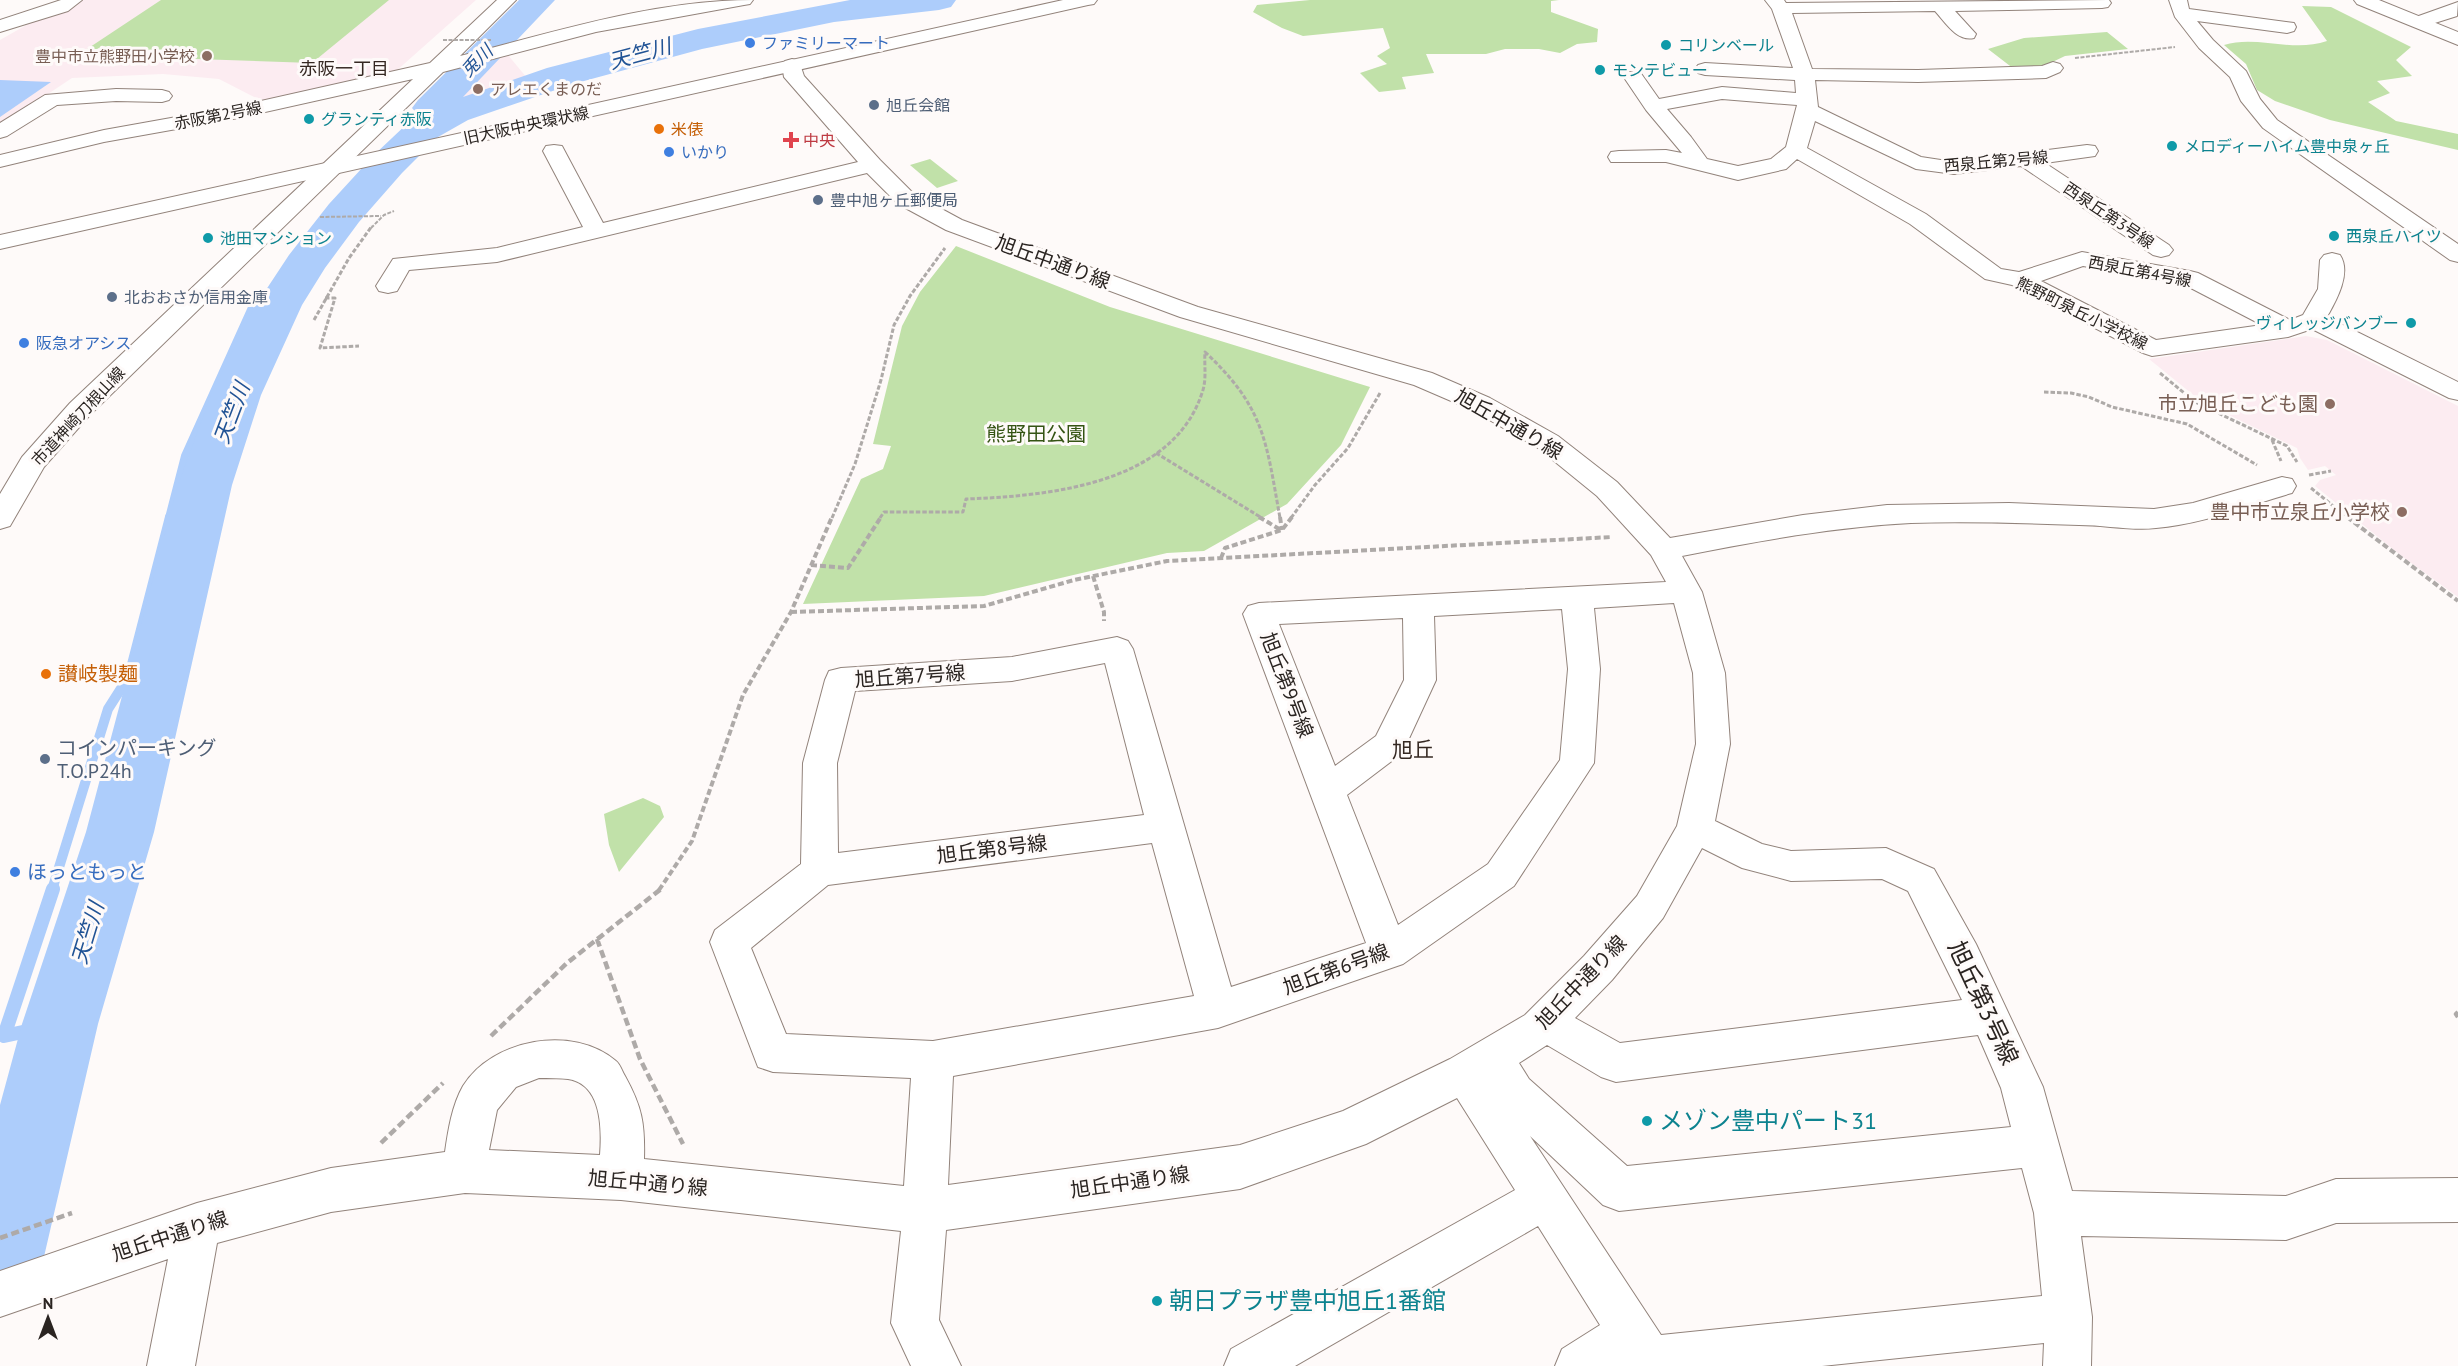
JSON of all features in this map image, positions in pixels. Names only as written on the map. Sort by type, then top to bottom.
[{"type":"street","points":[[0,26],[62,7],[74,0]]},
{"type":"street","name":"市道神崎刀根山線","points":[[0,519],[32,463],[80,409],[507,0]]},
{"type":"street","name":"赤阪第2号線","points":[[0,161],[104,136],[238,112],[436,68],[468,59],[492,47],[744,0]]},
{"type":"street","name":"旧大阪中央環状線","points":[[0,242],[1088,0]]},
{"type":"street","points":[[1619,157],[1666,156],[1738,173],[1779,164],[1796,150],[1808,105],[1804,73],[1778,4],[1940,6],[2102,3],[2097,0]]},
{"type":"street","points":[[2363,0],[2458,39]]},
{"type":"street","points":[[2016,5],[2035,22]]},
{"type":"street","points":[[1940,6],[1967,34]]},
{"type":"street","points":[[2180,7],[2287,27]]},
{"type":"street","points":[[2180,7],[2206,44],[2239,75],[2251,101],[2270,124],[2458,255]]},
{"type":"street","points":[[2419,22],[2451,12],[2458,7]]},
{"type":"street","name":"旭丘中通り線","points":[[19,1287],[197,1226],[332,1190],[465,1171],[621,1178],[925,1211],[1240,1167],[1351,1129],[1478,1065],[1539,1028],[1598,968],[1650,907],[1695,828],[1713,744],[1709,674],[1687,592],[1663,549],[1607,489],[1548,442],[1481,404],[1423,379],[1189,312],[954,225],[906,199],[872,165],[794,77],[792,65]]},
{"type":"street","points":[[1705,69],[1781,74],[1970,76],[2046,72],[2053,68]]},
{"type":"street","points":[[1633,76],[1641,82],[1653,106],[1692,149],[1699,164]]},
{"type":"street","points":[[1653,106],[1722,93],[1808,105]]},
{"type":"street","points":[[2,131],[52,99],[116,95],[162,96]]},
{"type":"street","name":"西泉丘第2号線","points":[[1808,105],[1916,163],[1954,168],[2087,151]]},
{"type":"street","points":[[2,131],[62,130]]},
{"type":"street","name":"熊野町泉丘小学校線","points":[[1796,150],[1918,219],[1993,274],[2020,280],[2152,348],[2288,329],[2313,320]]},
{"type":"street","points":[[554,151],[597,232]]},
{"type":"street","name":"西泉丘第3号線","points":[[2027,160],[2161,250]]},
{"type":"street","points":[[388,286],[400,264],[497,255],[872,165]]},
{"type":"street","name":"西泉丘第4号線","points":[[2020,280],[2082,259],[2190,278],[2288,329]]},
{"type":"street","points":[[2332,260],[2330,289],[2313,320],[2458,392]]},
{"type":"street","points":[[1663,549],[1784,526],[1888,515],[2011,513],[2097,516],[2120,520],[2175,517],[2300,476]]},
{"type":"street","points":[[1577,598],[1687,592]]},
{"type":"street","name":"旭丘第9号線","points":[[1389,952],[1259,614],[1577,598]]},
{"type":"street","name":"旭丘第6号線","points":[[933,1060],[1218,1010],[1389,952],[1501,875],[1577,763],[1584,669],[1577,598]]},
{"type":"street","points":[[1328,790],[1389,745],[1420,680],[1418,607]]},
{"type":"street","points":[[1103,651],[1117,649],[1218,1010]]},
{"type":"street","name":"旭丘第7号線","points":[[819,871],[820,763],[842,680],[1012,669],[1103,651]]},
{"type":"street","name":"旭丘第8号線","points":[[819,871],[1165,827]]},
{"type":"street","name":"旭丘第3号線","points":[[1695,828],[1755,857],[1791,866],[1886,863],[1921,880],[1962,956],[2022,1087],[2056,1213],[2068,1317],[2067,1366]]},
{"type":"street","points":[[819,871],[729,942],[773,1053],[933,1060],[925,1211],[915,1323],[937,1366]]},
{"type":"street","points":[[1545,1022],[1616,1063],[1989,1015]]},
{"type":"street","points":[[465,1171],[469,1134],[478,1100],[501,1073],[539,1059],[575,1060],[602,1075],[620,1108],[623,1137],[621,1178]]},
{"type":"street","points":[[1478,1065],[1514,1093],[1619,1189],[2038,1145]]},
{"type":"street","points":[[1478,1065],[1545,1197],[1644,1353]]},
{"type":"street","points":[[1248,1366],[1545,1197]]},
{"type":"street","points":[[2056,1213],[2286,1218],[2336,1201],[2458,1200]]},
{"type":"street","points":[[171,1366],[197,1226]]},
{"type":"street","points":[[1579,1366],[1644,1353],[2068,1317]]},
{"type":"path","points":[[443,40],[492,47]]},
{"type":"path","points":[[2053,68],[2069,58],[2206,44]]},
{"type":"path","points":[[314,217],[381,216],[394,211]]},
{"type":"path","points":[[314,320],[359,243],[381,216]]},
{"type":"path","points":[[484,1043],[567,963],[663,887],[693,842],[743,695],[791,612],[855,464],[881,380],[894,325],[910,296],[952,239]]},
{"type":"path","points":[[325,298],[335,298],[320,348],[359,346]]},
{"type":"path","points":[[811,565],[848,568],[884,512],[963,512],[966,499],[1031,496],[1088,485],[1126,470],[1156,453],[1176,436],[1189,420],[1203,393],[1205,352],[1224,368],[1258,413],[1268,445],[1282,530]]},
{"type":"path","points":[[1221,558],[1225,548],[1282,530],[1315,485],[1348,448],[1370,413],[1384,382]]},
{"type":"path","points":[[2044,392],[2089,396],[2112,407],[2187,424],[2249,460]]},
{"type":"path","points":[[2272,439],[2274,445]]},
{"type":"path","points":[[1156,453],[1282,530]]},
{"type":"path","points":[[2300,476],[2331,471]]},
{"type":"path","points":[[2300,476],[2387,549],[2458,601]]},
{"type":"path","points":[[791,612],[984,606],[1093,576],[1167,561],[1617,537]]},
{"type":"path","points":[[1093,576],[1104,612],[1103,651]]},
{"type":"path","points":[[597,939],[640,1059],[685,1148]]},
{"type":"path","points":[[2458,1012],[2456,1014],[2458,1017]]},
{"type":"path","points":[[376,1148],[451,1076]]},
{"type":"path","points":[[0,1238],[72,1213]]},
{"type":"shaded area","name":"豊中市立熊野田小学校","points":[[80,0],[476,0],[395,72],[262,101],[219,79],[163,74],[72,78],[0,126],[0,40],[44,15]]},
{"type":"shaded area","name":"アレエくまのだ","points":[[508,55],[527,78],[454,102],[448,100],[490,58]]},
{"type":"shaded area","name":"市立旭丘こども園","points":[[2306,336],[2327,340],[2458,406],[2458,597],[2399,554],[2315,486],[2320,480],[2336,475],[2325,466],[2308,470],[2297,448],[2202,402],[2149,359]]},
{"type":"green space","points":[[161,0],[389,0],[312,63],[78,55]]},
{"type":"green space","points":[[1310,0],[1559,0],[1551,1],[1551,12],[1598,29],[1597,42],[1577,44],[1560,53],[1539,49],[1505,49],[1486,54],[1426,54],[1434,73],[1402,77],[1406,89],[1379,92],[1360,73],[1387,64],[1377,56],[1390,48],[1383,28],[1303,36],[1282,28],[1253,12],[1257,5]]},
{"type":"green space","points":[[2302,6],[2331,7],[2411,47],[2396,60],[2412,76],[2377,81],[2390,93],[2368,102],[2396,121],[2458,134],[2458,150],[2330,120],[2275,101],[2257,90],[2246,64],[2224,45],[2249,42],[2301,45],[2327,41]]},
{"type":"green space","points":[[2107,32],[2128,49],[2065,56],[2042,67],[2014,69],[1988,49],[2024,38]]},
{"type":"green space","points":[[930,159],[958,181],[937,188],[910,165]]},
{"type":"green space","name":"熊野田公園","points":[[956,246],[1110,307],[1370,387],[1341,445],[1287,504],[1204,551],[1167,553],[984,596],[803,604],[861,479],[883,469],[891,446],[873,444],[902,326],[920,292]]},
{"type":"green space","points":[[643,798],[660,806],[664,817],[619,872],[609,845],[604,814]]},
{"type":"water","points":[[0,80],[51,82],[0,117]]},
{"type":"waterway","name":"兎川","points":[[431,108],[538,0]]},
{"type":"waterway","name":"兎川","points":[[537,1],[542,0]]},
{"type":"waterway","name":"天竺川","points":[[0,1261],[60,1024],[120,832],[205,485],[236,395],[279,305],[305,264],[344,213],[388,164],[424,129],[455,112],[560,76],[698,39],[834,12],[939,0]]},
{"type":"waterway","points":[[169,518],[185,456],[255,301]]},
{"type":"waterway","points":[[52,890],[108,709],[129,676],[170,517]]},
{"type":"waterway","points":[[53,889],[4,1036],[60,1024]]},
{"type":"place","name":"ファミリーマート","points":[[750,43]]},
{"type":"place","name":"コリンベール","points":[[1666,45]]},
{"type":"place","name":"豊中市立熊野田小学校","points":[[207,56]]},
{"type":"place","name":"モンテビュー","points":[[1600,70]]},
{"type":"place","name":"アレエくまのだ","points":[[478,89]]},
{"type":"place","name":"旭丘会館","points":[[874,105]]},
{"type":"place","name":"グランティ赤阪","points":[[309,119]]},
{"type":"place","name":"米俵","points":[[659,129]]},
{"type":"place","name":"中央","points":[[791,140]]},
{"type":"place","name":"メロディーハイム豊中泉ヶ丘","points":[[2172,146]]},
{"type":"place","name":"いかり","points":[[669,152]]},
{"type":"place","name":"豊中旭ヶ丘郵便局","points":[[818,200]]},
{"type":"place","name":"西泉丘ハイツ","points":[[2334,236]]},
{"type":"place","name":"池田マンション","points":[[208,238]]},
{"type":"place","name":"北おおさか信用金庫","points":[[112,297]]},
{"type":"place","name":"ヴィレッジバンブー","points":[[2411,323]]},
{"type":"place","name":"阪急オアシス","points":[[24,343]]},
{"type":"place","name":"市立旭丘こども園","points":[[2330,404]]},
{"type":"place","name":"豊中市立泉丘小学校","points":[[2402,512]]},
{"type":"place","name":"讃岐製麺","points":[[46,674]]},
{"type":"place","name":"コインパーキング T.O.P24h","points":[[45,759]]},
{"type":"place","name":"ほっともっと","points":[[15,872]]},
{"type":"place","name":"メゾン豊中パート31","points":[[1647,1121]]},
{"type":"place","name":"朝日プラザ豊中旭丘1番館","points":[[1157,1301]]},
{"type":"district","name":"赤阪一丁目","points":[[344,69]]},
{"type":"district","name":"旭丘","points":[[1413,750]]}]
